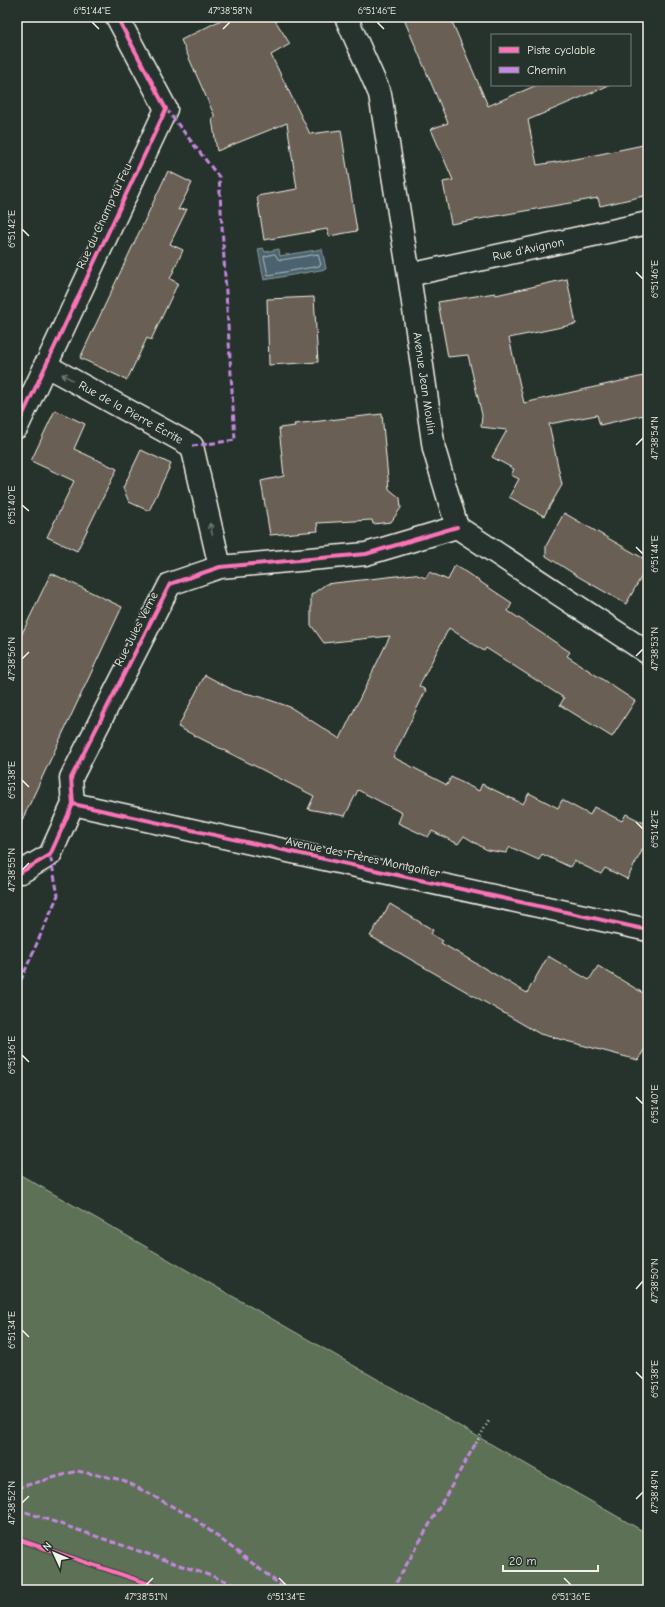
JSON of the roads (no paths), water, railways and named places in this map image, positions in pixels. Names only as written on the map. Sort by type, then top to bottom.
[{"type":"street","name":"Rue du Champ du Feu","points":[[17,427],[166,109],[117,17]]},
{"type":"street","name":"Avenue Jean Moulin","points":[[346,17],[380,94],[409,275],[434,449],[457,527]]},
{"type":"street","name":"Rue d'Avignon","points":[[409,275],[648,223]]},
{"type":"street","name":"Rue de la Pierre Écrite","points":[[46,365],[192,446],[220,567]]},
{"type":"street","name":"Rue Jules Verne","points":[[19,871],[50,855],[73,804],[71,778],[170,584],[220,567],[366,554],[457,527]]},
{"type":"street","points":[[457,527],[648,653]]},
{"type":"street","name":"Avenue des Frères Montgolfier","points":[[73,804],[648,930]]},
{"type":"water","points":[[263,248],[265,252],[279,249],[280,256],[322,249],[326,269],[264,280],[258,249]]}]
